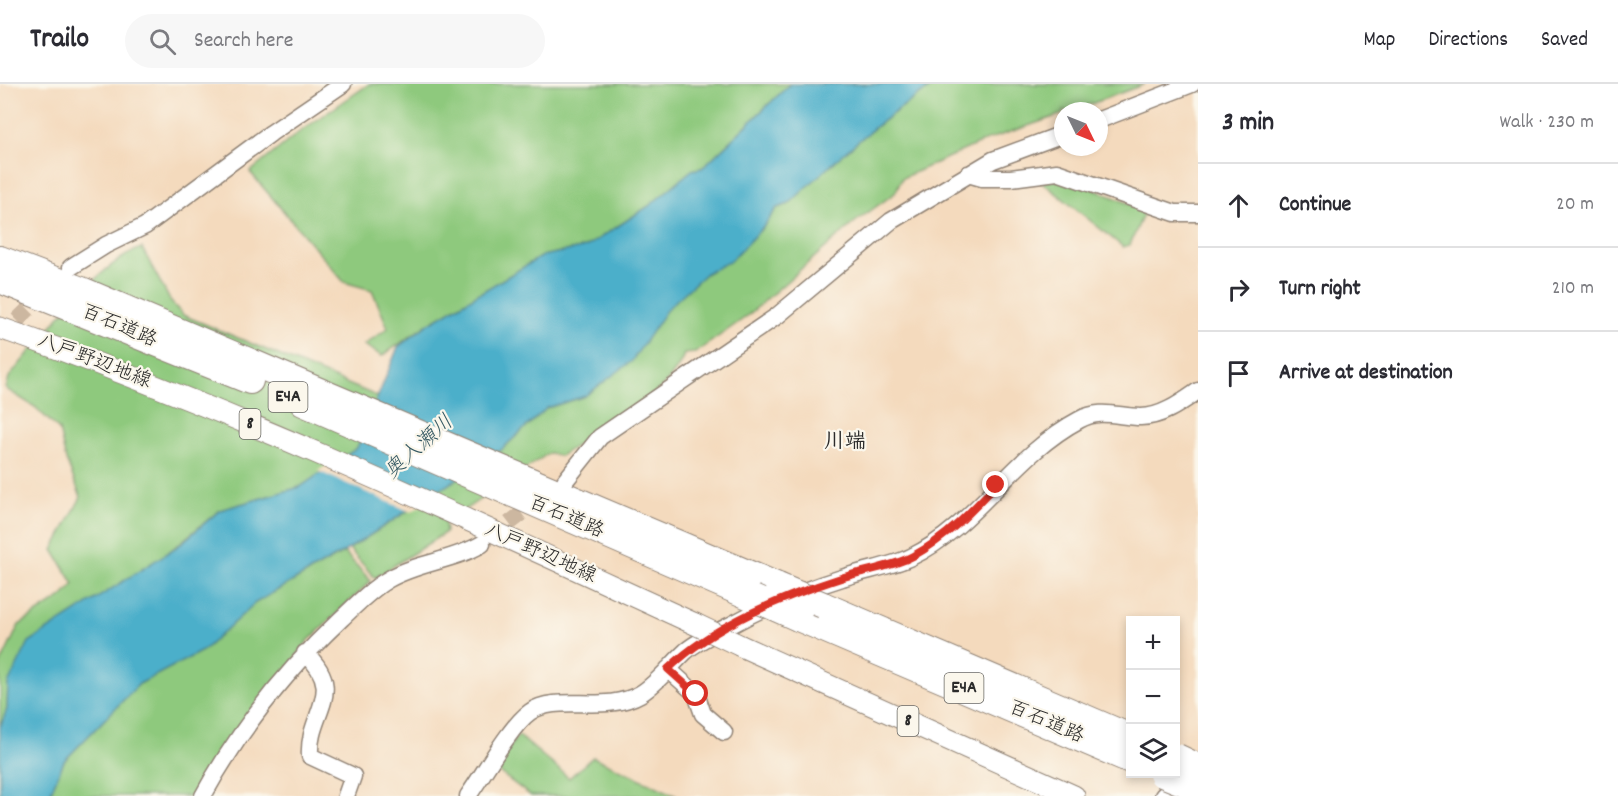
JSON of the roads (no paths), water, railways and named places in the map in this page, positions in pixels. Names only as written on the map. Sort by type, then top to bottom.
[{"type":"highway","name":"百石道路","points":[[0,259],[77,298],[513,484],[778,586],[1126,734]]},
{"type":"highway","name":"百石道路","points":[[0,280],[77,298]]},
{"type":"highway","name":"百石道路","points":[[513,484],[753,598],[1126,758]]},
{"type":"main road","name":"八戸野辺地線","points":[[0,328],[233,417],[1074,796]]},
{"type":"street","points":[[71,267],[106,244],[145,226],[271,133],[343,84]]},
{"type":"street","points":[[1108,117],[1192,84]]},
{"type":"street","points":[[565,481],[600,437],[768,322],[891,221],[993,160],[1054,137]]},
{"type":"street","points":[[968,174],[982,178],[1011,178],[1057,172],[1175,213],[1198,213]]},
{"type":"street","points":[[468,796],[519,723],[530,712],[547,705],[610,704],[626,701],[642,693],[689,649],[755,613],[812,587],[911,557],[965,519],[1028,454],[1078,420],[1093,414],[1108,412],[1141,417],[1152,416],[1175,406],[1198,391]]},
{"type":"street","points":[[203,796],[270,694],[306,653],[387,579],[441,558],[463,555],[482,544]]},
{"type":"street","points":[[306,653],[320,666],[326,680],[310,756],[353,776],[345,796]]},
{"type":"street","points":[[668,669],[696,694],[703,714],[724,732]]},
{"type":"street","points":[[1163,796],[1186,770]]},
{"type":"water","name":"奥入瀬川","points":[[790,84],[936,84],[859,140],[789,204],[777,208],[764,226],[730,261],[706,273],[667,309],[632,361],[585,396],[547,408],[500,451],[347,550],[255,603],[204,650],[139,684],[64,761],[49,796],[0,796],[0,727],[7,709],[8,684],[29,642],[178,546],[220,510],[300,487],[357,448],[398,347],[428,324],[542,256],[586,247],[649,206],[692,170],[702,168]]},
{"type":"tunnel","points":[[0,337],[47,291]]},
{"type":"tunnel","points":[[490,538],[541,499]]},
{"type":"district","name":"川端","points":[[845,443]]}]
